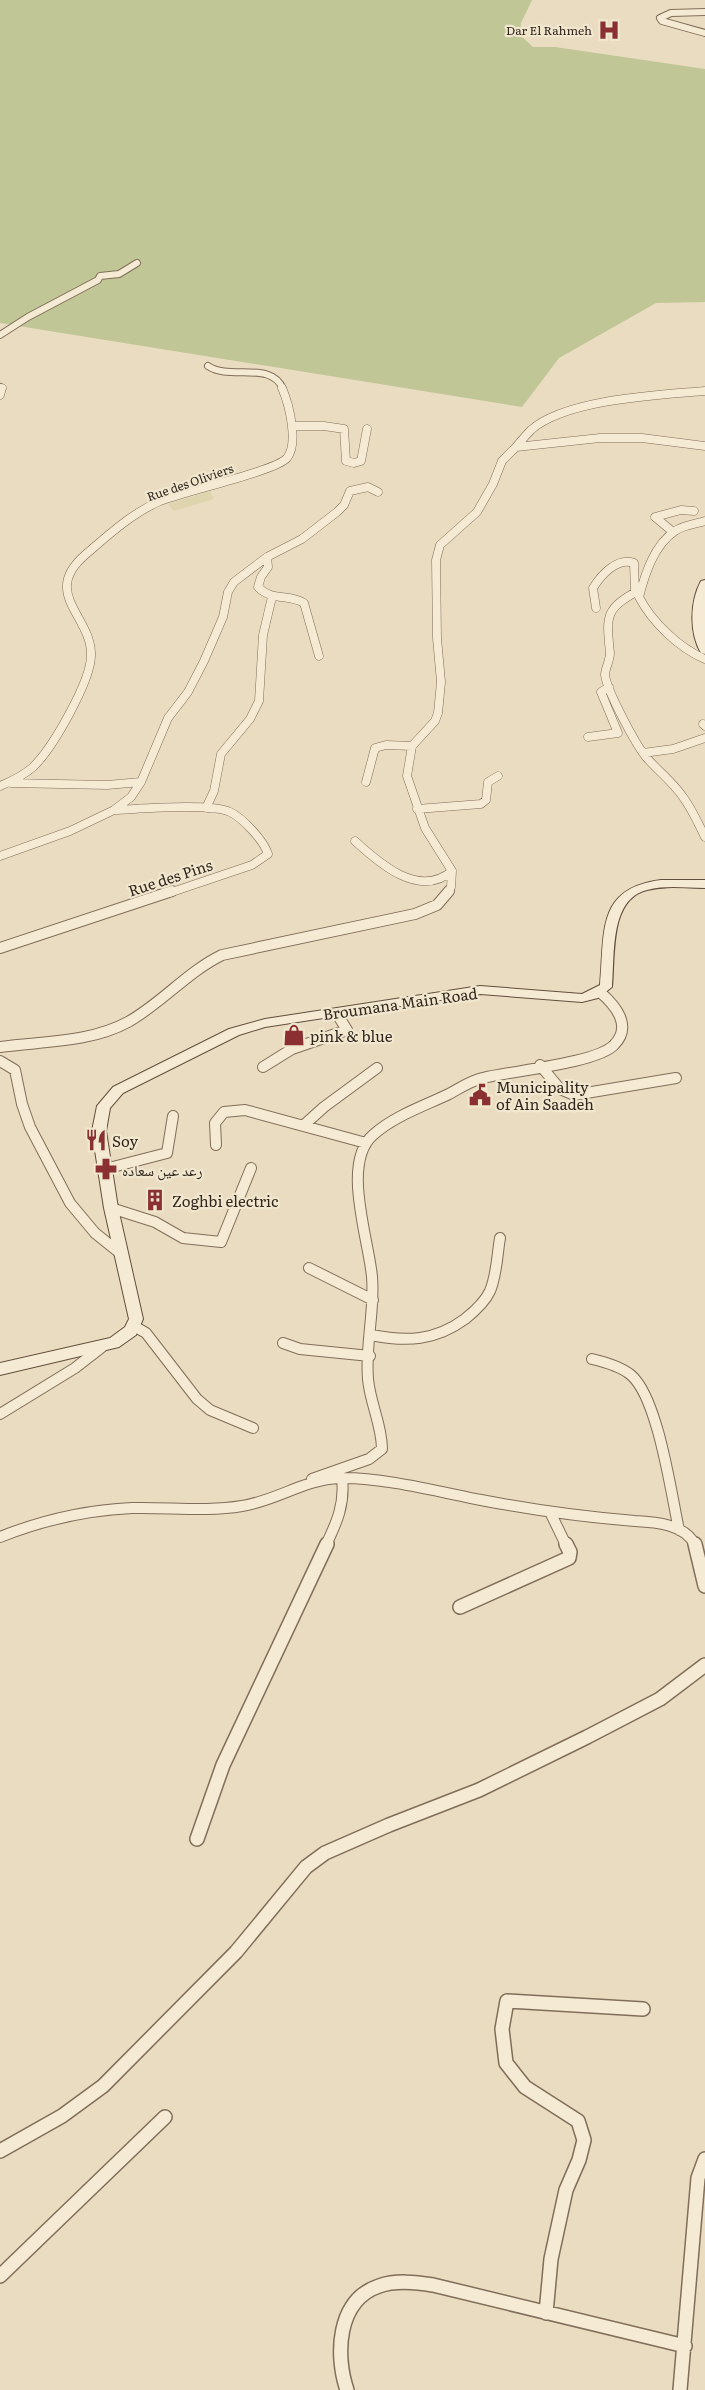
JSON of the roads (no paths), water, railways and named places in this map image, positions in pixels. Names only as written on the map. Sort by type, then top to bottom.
[{"type":"main road","points":[[705,583],[699,601],[698,618],[701,642],[705,651]]},
{"type":"main road","points":[[600,992],[606,986],[613,914],[622,896],[646,885],[705,884]]},
{"type":"main road","name":"Broumana Main Road","points":[[134,1326],[135,1313],[120,1253],[104,1169],[100,1119],[104,1106],[118,1090],[234,1032],[289,1019],[336,1014],[480,990],[565,998],[582,998],[600,992]]},
{"type":"main road","points":[[0,1369],[102,1347],[126,1336],[134,1326]]},
{"type":"street","points":[[705,12],[678,12],[666,14],[660,18],[662,21],[672,25],[705,32]]},
{"type":"street","points":[[0,335],[28,317],[98,280],[100,276],[119,274],[137,263]]},
{"type":"street","name":"Rue des Oliviers","points":[[0,786],[12,783],[35,765],[49,748],[92,660],[91,643],[68,599],[68,579],[75,566],[114,532],[148,507],[249,474],[286,459],[290,453],[292,426],[286,393],[277,378],[257,371],[219,372],[208,366]]},
{"type":"street","points":[[0,386],[2,388],[0,394]]},
{"type":"street","points":[[0,1047],[87,1037],[116,1028],[156,1004],[206,962],[222,955],[338,932],[427,910],[437,905],[449,893],[452,871],[446,858],[428,836],[407,776],[412,746],[435,721],[440,692],[441,669],[437,638],[437,552],[443,541],[477,512],[493,484],[502,461],[532,429],[553,418],[587,406],[623,399],[705,391]]},
{"type":"street","points":[[292,426],[344,428],[346,461],[354,464],[361,461],[367,429]]},
{"type":"street","points":[[516,447],[600,438],[642,438],[705,446]]},
{"type":"street","points":[[0,856],[70,832],[123,804],[135,791],[168,718],[188,692],[204,661],[223,617],[231,586],[245,572],[267,557],[302,539],[337,512],[344,505],[350,491],[368,487],[378,492]]},
{"type":"street","points":[[673,532],[655,517],[681,510],[694,511]]},
{"type":"street","points":[[705,521],[673,532],[656,554],[638,591],[614,606],[607,622],[610,653],[604,672],[624,720],[644,753],[682,795],[693,811],[705,837]]},
{"type":"street","points":[[267,557],[268,567],[261,577],[258,587],[263,593],[272,597],[293,597],[304,603],[319,656]]},
{"type":"street","points":[[596,608],[593,588],[605,575],[629,560],[634,563],[641,602],[687,650],[705,659]]},
{"type":"street","points":[[114,810],[206,808],[214,791],[221,754],[250,719],[259,701],[262,642],[272,597]]},
{"type":"street","points":[[588,737],[618,733],[601,692],[609,687]]},
{"type":"street","points":[[644,753],[667,751],[705,738]]},
{"type":"street","points":[[366,782],[375,748],[386,745],[412,746]]},
{"type":"street","points":[[417,809],[481,804],[486,800],[488,782],[498,776]]},
{"type":"street","points":[[12,783],[121,784],[140,782]]},
{"type":"street","points":[[121,784],[135,791]]},
{"type":"street","name":"Rue des Pins","points":[[0,948],[252,865],[268,854],[266,847],[238,817],[223,810],[206,808]]},
{"type":"street","points":[[356,841],[382,865],[400,876],[432,880],[443,877],[452,871]]},
{"type":"street","points":[[0,1537],[42,1521],[101,1509],[228,1508],[248,1505],[266,1500],[305,1484],[326,1471],[372,1458],[382,1449],[382,1438],[369,1390],[372,1278],[358,1186],[360,1156],[366,1143],[402,1115],[481,1078],[577,1060],[600,1054],[614,1046],[623,1032],[620,1014],[611,1000],[600,992]]},
{"type":"street","points":[[262,1066],[271,1059],[304,1043],[345,1031],[346,1028],[336,1014]]},
{"type":"street","points":[[0,1061],[15,1070],[27,1120],[70,1202],[95,1233],[120,1253]]},
{"type":"street","points":[[540,1066],[560,1089],[574,1095],[676,1078]]},
{"type":"street","points":[[304,1126],[324,1107],[377,1068]]},
{"type":"street","points":[[216,1145],[215,1123],[221,1114],[228,1110],[245,1110],[366,1143]]},
{"type":"street","points":[[104,1169],[167,1153],[173,1116]]},
{"type":"street","points":[[111,1208],[155,1222],[183,1238],[220,1242],[251,1168]]},
{"type":"street","points":[[371,1335],[399,1341],[421,1341],[447,1331],[460,1322],[482,1303],[489,1293],[500,1238]]},
{"type":"street","points":[[309,1268],[372,1300]]},
{"type":"street","points":[[134,1326],[146,1333],[197,1399],[210,1410],[253,1428]]},
{"type":"street","points":[[283,1343],[295,1349],[328,1350],[370,1356]]},
{"type":"street","points":[[0,1414],[69,1372],[102,1347]]},
{"type":"street","points":[[592,1359],[621,1368],[632,1375],[640,1385],[657,1434],[679,1530]]},
{"type":"street","points":[[305,1484],[342,1478],[422,1489],[551,1514],[655,1524],[679,1530],[689,1537],[695,1545],[705,1586]]},
{"type":"street","points":[[197,1840],[227,1756],[341,1514],[344,1494],[342,1478]]},
{"type":"street","points":[[460,1607],[569,1558],[570,1552],[551,1514]]},
{"type":"street","points":[[0,2151],[62,2116],[103,2086],[236,1952],[306,1867],[325,1853],[389,1825],[479,1790],[588,1737],[660,1699],[705,1665]]},
{"type":"street","points":[[546,2313],[551,2259],[566,2190],[580,2160],[584,2140],[578,2121],[524,2087],[506,2063],[502,2029],[507,2001],[643,2009]]},
{"type":"street","points":[[0,2276],[65,2212],[90,2192],[165,2117]]},
{"type":"street","points":[[680,2390],[698,2178],[705,2159]]},
{"type":"street","points":[[347,2390],[340,2369],[339,2350],[342,2332],[359,2299],[373,2288],[392,2282],[413,2282],[685,2346]]},
{"type":"place","name":"Dar El Rahmeh","points":[[609,30]]},
{"type":"place","name":"pink & blue","points":[[294,1035]]},
{"type":"place","name":"Municipality of Ain Saadeh","points":[[480,1095]]},
{"type":"place","name":"Soy","points":[[96,1140]]},
{"type":"place","name":"رعد عين سعاده","points":[[106,1169]]},
{"type":"place","name":"Zoghbi electric","points":[[155,1200]]}]
